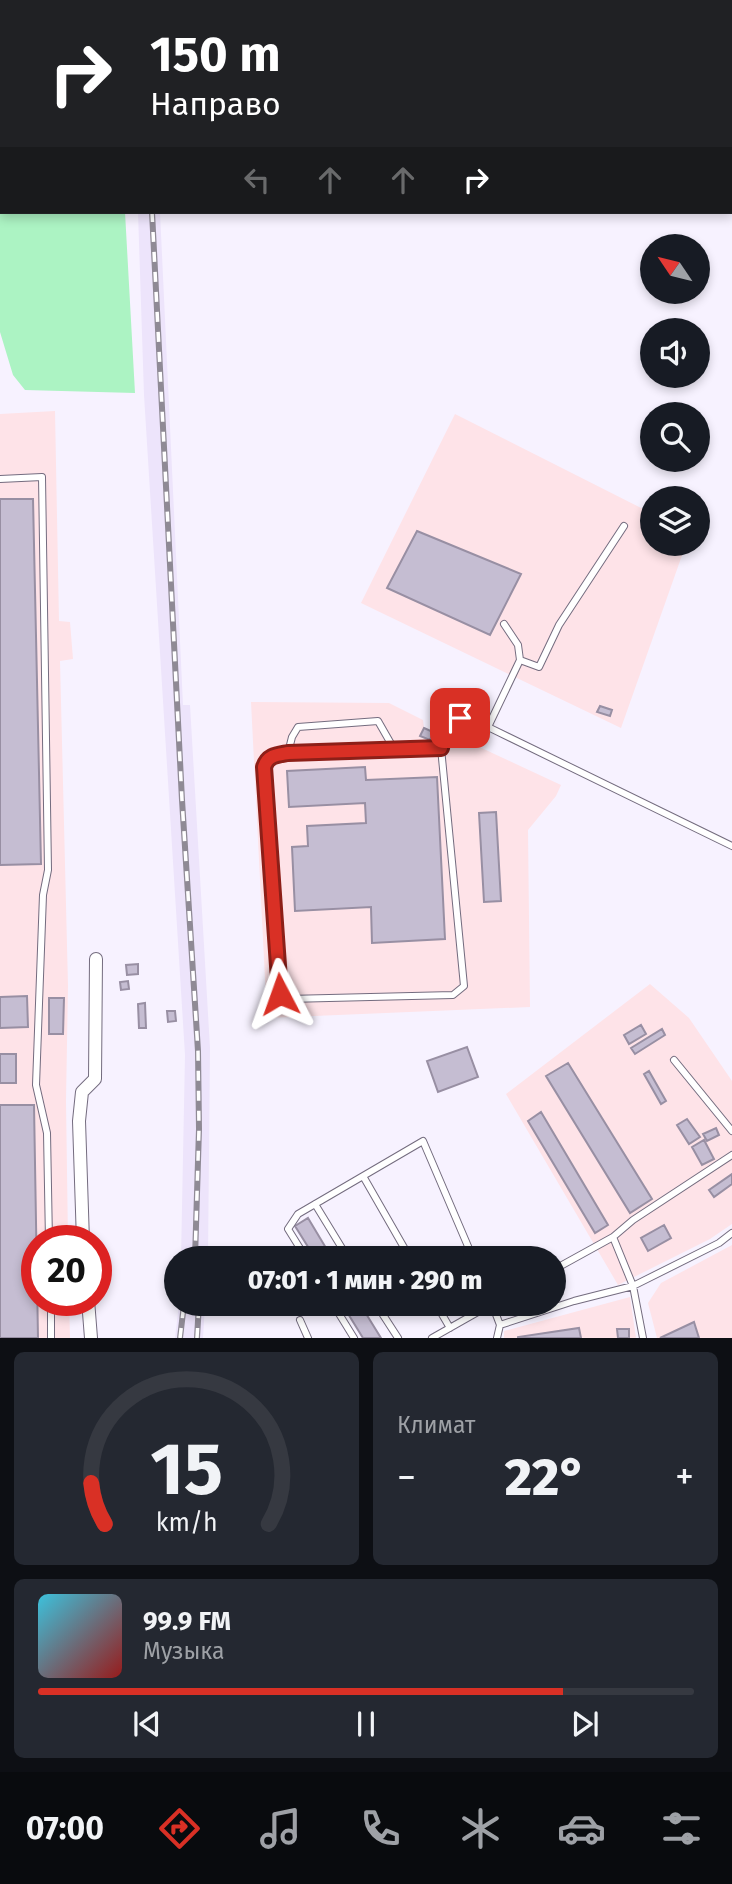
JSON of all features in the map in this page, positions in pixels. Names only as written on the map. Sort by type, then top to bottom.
[{"type":"street","points":[[82,1225],[79,1121],[82,1092],[95,1079],[96,959]]},
{"type":"street","points":[[89,1316],[91,1338]]},
{"type":"lane","points":[[0,479],[42,477],[48,870],[43,895],[36,1085],[47,1133],[49,1225]]},
{"type":"lane","points":[[520,660],[538,667],[559,625],[624,526]]},
{"type":"lane","points":[[488,727],[520,660],[518,645],[504,624]]},
{"type":"lane","points":[[441,748],[288,753],[270,757],[264,767],[280,994],[288,999],[453,995],[464,986],[441,748],[444,730],[454,719],[460,718],[488,727],[732,846]]},
{"type":"lane","points":[[288,753],[298,727],[378,720],[394,750]]},
{"type":"lane","points":[[674,1060],[732,1131]]},
{"type":"lane","points":[[299,1246],[288,1229],[298,1214],[423,1141],[468,1246]]},
{"type":"lane","points":[[566,1263],[613,1237],[633,1220],[732,1155]]},
{"type":"lane","points":[[363,1176],[403,1246]]},
{"type":"lane","points":[[315,1204],[341,1246]]},
{"type":"lane","points":[[500,1325],[574,1301],[633,1286],[719,1243],[732,1233]]},
{"type":"lane","points":[[613,1237],[633,1286],[643,1338]]},
{"type":"lane","points":[[51,1316],[51,1338]]},
{"type":"lane","points":[[340,1316],[354,1338]]},
{"type":"lane","points":[[384,1316],[398,1338]]},
{"type":"lane","points":[[443,1316],[450,1328]]},
{"type":"lane","points":[[432,1338],[471,1316]]},
{"type":"lane","points":[[496,1338],[500,1325],[497,1316]]},
{"type":"lane","points":[[300,1320],[308,1338]]},
{"type":"shaded area","points":[[138,214],[160,214],[183,705],[190,705],[210,1048],[208,1246],[181,1246],[185,1055],[144,395]]},
{"type":"shaded area","points":[[55,411],[59,621],[70,622],[73,659],[60,661],[68,986],[68,1225],[21,1225],[21,1316],[69,1316],[70,1338],[0,1338],[0,414]]},
{"type":"shaded area","points":[[455,414],[640,507],[640,556],[682,556],[621,728],[361,603]]},
{"type":"shaded area","points":[[251,702],[389,703],[423,720],[424,728],[449,738],[458,737],[561,785],[556,796],[528,830],[530,1007],[267,1018]]},
{"type":"shaded area","points":[[650,984],[689,1018],[732,1081],[732,1224],[710,1239],[618,1285],[506,1094]]},
{"type":"shaded area","points":[[732,1245],[732,1338],[657,1338],[648,1303],[661,1283]]},
{"type":"shaded area","points":[[630,1297],[636,1338],[504,1338],[504,1331]]},
{"type":"shaded area","points":[[178,1316],[204,1316],[203,1338],[175,1338]]},
{"type":"green space","points":[[0,214],[125,214],[135,393],[25,390],[13,375],[0,332]]},
{"type":"building","points":[[0,499],[33,499],[41,864],[0,865]]},
{"type":"building","points":[[417,531],[521,574],[490,635],[387,588]]},
{"type":"building","points":[[600,706],[612,710],[610,716],[597,712]]},
{"type":"building","points":[[424,728],[433,732],[430,740],[420,736]]},
{"type":"building","points":[[365,767],[366,780],[437,777],[445,939],[372,943],[371,907],[295,911],[292,847],[308,846],[307,826],[366,823],[365,803],[289,807],[287,771]]},
{"type":"building","points":[[496,812],[501,901],[484,902],[479,813]]},
{"type":"building","points":[[138,964],[138,974],[127,975],[126,965]]},
{"type":"building","points":[[128,981],[129,989],[121,990],[120,982]]},
{"type":"building","points":[[27,996],[28,1027],[0,1028],[0,997]]},
{"type":"building","points":[[49,998],[64,998],[63,1034],[49,1034]]},
{"type":"building","points":[[145,1003],[146,1028],[139,1028],[138,1004]]},
{"type":"building","points":[[167,1011],[175,1011],[176,1021],[168,1022]]},
{"type":"building","points":[[641,1025],[646,1034],[629,1044],[624,1035]]},
{"type":"building","points":[[662,1029],[665,1035],[635,1054],[631,1048]]},
{"type":"building","points":[[467,1047],[478,1077],[438,1092],[427,1061]]},
{"type":"building","points":[[0,1054],[16,1054],[16,1083],[0,1083]]},
{"type":"building","points":[[568,1063],[652,1199],[630,1213],[546,1076]]},
{"type":"building","points":[[649,1071],[666,1101],[661,1104],[644,1074]]},
{"type":"building","points":[[0,1105],[34,1105],[36,1225],[21,1225],[21,1316],[38,1316],[38,1338],[0,1338]]},
{"type":"building","points":[[541,1112],[608,1225],[595,1233],[528,1121]]},
{"type":"building","points":[[687,1119],[700,1137],[689,1144],[677,1125]]},
{"type":"building","points":[[716,1128],[719,1135],[707,1141],[703,1134]]},
{"type":"building","points":[[704,1140],[714,1159],[702,1165],[692,1147]]},
{"type":"building","points":[[732,1174],[732,1184],[714,1197],[709,1190]]},
{"type":"building","points":[[308,1218],[325,1246],[308,1246],[295,1226]]},
{"type":"building","points":[[664,1225],[671,1238],[648,1251],[641,1238]]},
{"type":"building","points":[[349,1316],[367,1316],[381,1338],[363,1338]]},
{"type":"building","points":[[694,1322],[699,1338],[660,1338]]},
{"type":"building","points":[[579,1328],[581,1338],[518,1338],[518,1337]]},
{"type":"building","points":[[617,1329],[629,1329],[629,1338],[618,1338]]},
{"type":"railway","points":[[152,214],[182,800],[198,1051],[195,1246]]},
{"type":"railway","points":[[180,1338],[183,1316]]},
{"type":"railway","points":[[197,1338],[198,1316]]},
{"type":"route","points":[[280,994],[264,767],[266,761],[270,757],[288,753],[441,748],[444,730],[454,719],[460,718]]}]
